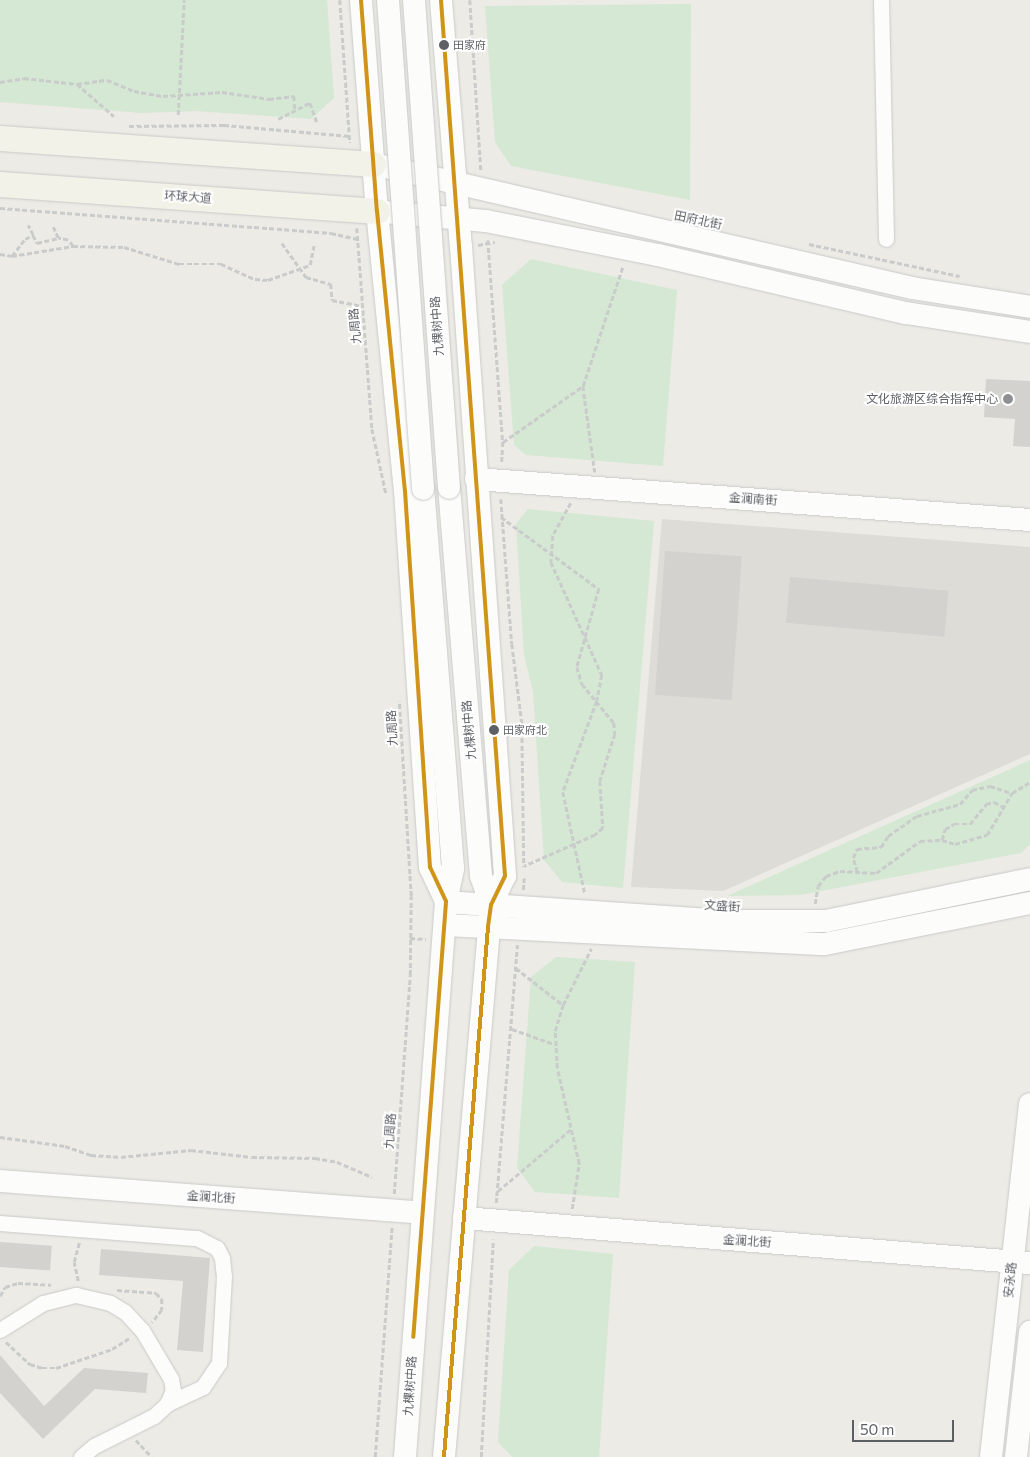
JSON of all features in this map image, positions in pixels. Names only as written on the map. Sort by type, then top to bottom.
[{"type":"main road","points":[[361,0],[361,150],[366,210],[382,248],[405,491],[430,867],[443,895]]},
{"type":"main road","name":"九棵树中路","points":[[388,0],[423,489],[453,868],[443,895],[446,925],[422,1213],[405,1457]]},
{"type":"main road","name":"九棵树中路","points":[[414,0],[449,488],[481,876],[496,897],[488,927],[444,1457]]},
{"type":"main road","points":[[441,0],[459,218],[505,876],[496,897]]},
{"type":"main road","points":[[0,138],[361,150]]},
{"type":"main road","name":"田府北街","points":[[361,150],[456,183],[912,288],[1030,308]]},
{"type":"main road","name":"环球大道","points":[[0,184],[366,210]]},
{"type":"main road","points":[[366,210],[459,218],[658,255],[946,321],[1030,332]]},
{"type":"main road","name":"金澜南街","points":[[476,479],[1030,520]]},
{"type":"main road","name":"文盛街","points":[[443,895],[496,897],[724,920],[826,921],[1030,879]]},
{"type":"main road","points":[[446,925],[825,944],[1030,903]]},
{"type":"main road","name":"安永路","points":[[990,1457],[1021,1262],[1030,1104]]},
{"type":"main road","name":"金澜北街","points":[[0,1181],[422,1213]]},
{"type":"main road","name":"金澜北街","points":[[464,1218],[568,1228],[1021,1262]]},
{"type":"main road","points":[[1016,1457],[1030,1332]]},
{"type":"street","points":[[881,0],[886,239]]},
{"type":"street","points":[[0,1223],[197,1238],[208,1241],[222,1258],[224,1276],[219,1363],[203,1387],[167,1404],[154,1416],[81,1457]]},
{"type":"street","points":[[2,1334],[43,1303],[76,1295],[110,1303],[125,1312],[142,1330],[171,1379],[173,1390],[167,1404]]},
{"type":"path","points":[[178,115],[184,0]]},
{"type":"path","points":[[120,126],[196,124],[361,150],[340,0]]},
{"type":"path","points":[[0,82],[31,78],[77,84],[107,80],[149,95],[222,92],[269,99],[294,96],[295,111]]},
{"type":"path","points":[[77,84],[114,116]]},
{"type":"path","points":[[278,119],[310,103],[317,122]]},
{"type":"path","points":[[454,158],[488,173]]},
{"type":"path","points":[[0,208],[331,233],[357,239],[382,248]]},
{"type":"path","name":"九周路","points":[[366,210],[357,239],[362,306],[372,429],[388,502]]},
{"type":"path","points":[[28,225],[37,243],[58,238],[68,240],[73,246]]},
{"type":"path","points":[[53,227],[58,238]]},
{"type":"path","points":[[12,256],[22,243],[33,235]]},
{"type":"path","points":[[282,242],[306,278],[331,284],[332,300],[362,306]]},
{"type":"path","points":[[804,243],[966,277]]},
{"type":"path","points":[[0,254],[12,256],[73,246],[124,247],[179,264],[221,264],[255,279],[268,280],[310,265],[314,245]]},
{"type":"path","points":[[596,473],[582,386],[623,266]]},
{"type":"path","points":[[503,442],[582,386]]},
{"type":"path","points":[[571,503],[554,536],[550,553],[583,636],[602,675],[597,701],[563,792],[586,896],[577,895]]},
{"type":"path","points":[[501,517],[599,589],[583,636],[577,667],[582,684],[597,701],[614,728],[600,781],[603,828],[595,835],[524,867]]},
{"type":"path","name":"九周路","points":[[375,1457],[410,975],[410,885],[399,697]]},
{"type":"path","points":[[820,908],[814,908],[818,886],[826,876],[840,871],[876,873],[920,842],[942,840],[955,844],[986,835],[1012,793],[1030,782]]},
{"type":"path","points":[[856,872],[853,858],[857,849],[882,847],[888,836],[917,816],[960,804],[972,790],[990,786],[1012,793]]},
{"type":"path","points":[[942,840],[945,829],[954,824],[970,824],[986,804],[994,802],[1004,807]]},
{"type":"path","points":[[410,885],[443,895]]},
{"type":"path","points":[[496,897],[532,892]]},
{"type":"path","points":[[568,1228],[579,1164],[554,1044],[563,1005],[592,948]]},
{"type":"path","points":[[516,968],[563,1005]]},
{"type":"path","points":[[512,1029],[554,1044]]},
{"type":"path","points":[[497,1192],[572,1129]]},
{"type":"path","points":[[0,1137],[111,1156],[191,1150],[252,1158],[315,1158],[337,1162],[372,1177]]},
{"type":"path","points":[[76,1295],[78,1280],[74,1262],[83,1229]]},
{"type":"path","points":[[2,1334],[30,1364],[42,1368],[56,1368],[112,1349],[142,1330]]},
{"type":"path","points":[[129,1429],[152,1457]]},
{"type":"shaded area","points":[[662,519],[1030,547],[1030,754],[723,891],[631,887]]},
{"type":"green space","points":[[0,0],[327,0],[334,98],[311,119],[197,111],[142,113],[0,102]]},
{"type":"green space","points":[[691,4],[690,200],[511,166],[495,142],[485,6]]},
{"type":"green space","points":[[531,259],[677,290],[663,466],[526,455],[514,445],[502,285]]},
{"type":"green space","points":[[528,509],[654,521],[623,888],[562,882],[544,860],[533,692],[524,655],[516,524]]},
{"type":"green space","points":[[1030,760],[1030,844],[1021,853],[800,895],[727,896]]},
{"type":"green space","points":[[556,957],[635,962],[619,1198],[535,1192],[517,1168],[531,977]]},
{"type":"green space","points":[[534,1246],[613,1254],[599,1457],[512,1457],[498,1442],[509,1270]]},
{"type":"building","name":"文化旅游区综合指挥中心","points":[[986,379],[1030,381],[1030,447],[1013,446],[1015,419],[984,417]]},
{"type":"building","points":[[665,551],[742,556],[732,700],[655,695]]},
{"type":"building","points":[[790,577],[948,591],[944,637],[786,623]]},
{"type":"building","points":[[0,1242],[52,1246],[50,1271],[0,1267]]},
{"type":"building","points":[[101,1249],[210,1258],[203,1352],[177,1350],[183,1281],[99,1275]]},
{"type":"building","points":[[0,1355],[44,1406],[84,1368],[148,1373],[146,1393],[95,1389],[43,1439],[0,1393]]},
{"type":"transit line","points":[[361,0],[377,211],[405,491],[430,867],[446,902],[413,1337]]},
{"type":"transit line","points":[[441,0],[505,876],[491,905],[488,927],[444,1457]]},
{"type":"place","name":"田家府","points":[[444,45]]},
{"type":"place","name":"文化旅游区综合指挥中心","points":[[1008,399]]},
{"type":"place","name":"田家府北","points":[[494,730]]}]
